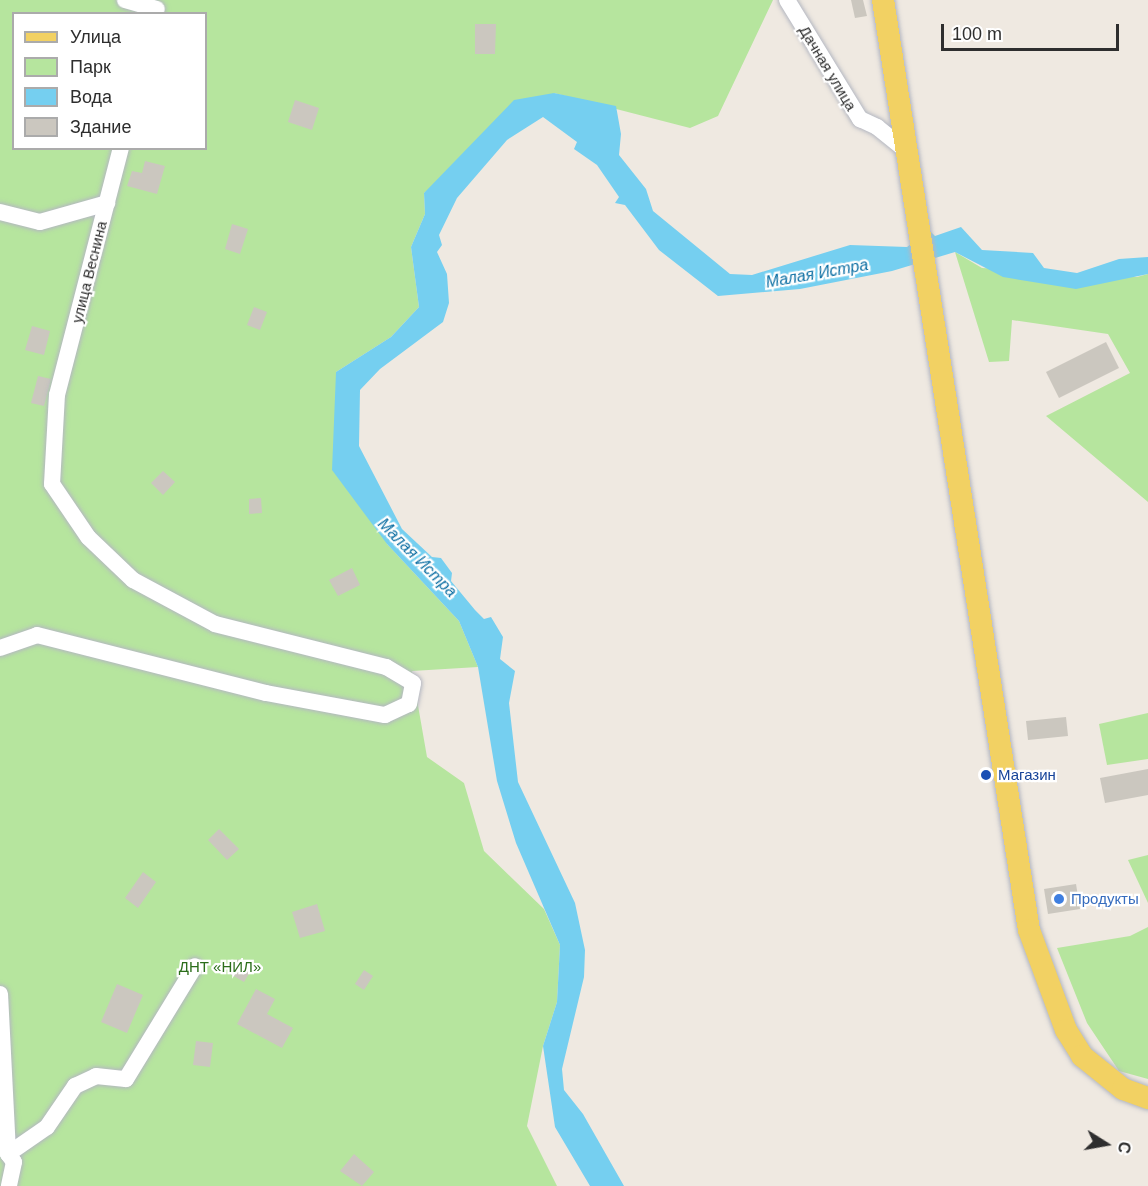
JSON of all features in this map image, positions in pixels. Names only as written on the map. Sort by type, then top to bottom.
[{"type":"main road","points":[[883,0],[930,315],[1029,930],[1066,1030],[1082,1056],[1114,1083],[1148,1098]]},
{"type":"street","points":[[125,0],[158,8]]},
{"type":"street","name":"Дачная улица","points":[[787,0],[860,119],[877,127],[905,150]]},
{"type":"street","name":"улица Веснина","points":[[0,648],[37,635],[277,695],[385,715],[409,704],[413,683],[386,667],[215,624],[133,580],[87,537],[52,484],[57,395],[120,150]]},
{"type":"street","points":[[0,212],[40,222],[107,203]]},
{"type":"street","points":[[8,1154],[47,1127],[75,1086],[96,1076],[126,1079],[195,966]]},
{"type":"street","points":[[0,994],[8,1154],[14,1162],[13,1182]]},
{"type":"green space","name":"ДНТ «НИЛ»","points":[[0,0],[773,0],[718,116],[690,128],[554,93],[424,193],[425,214],[411,247],[419,307],[391,337],[336,372],[387,544],[459,621],[478,667],[412,671],[427,757],[464,783],[484,851],[544,909],[560,945],[557,1002],[543,1046],[527,1126],[557,1186],[0,1186]]},
{"type":"green space","points":[[955,252],[982,268],[1137,277],[1148,274],[1148,502],[1046,416],[1130,373],[1108,334],[1012,320],[1009,361],[989,362]]},
{"type":"green space","points":[[1148,713],[1148,759],[1107,765],[1099,724]]},
{"type":"green space","points":[[1148,855],[1148,903],[1128,860]]},
{"type":"green space","points":[[1148,927],[1148,1079],[1119,1071],[1087,1023],[1057,948],[1130,936]]},
{"type":"water","name":"Малая Истра","points":[[554,93],[616,106],[621,134],[619,155],[646,189],[653,211],[730,274],[752,275],[850,245],[907,247],[929,230],[935,236],[961,227],[982,250],[1033,253],[1044,268],[1077,273],[1119,259],[1148,257],[1148,274],[1076,289],[1003,277],[955,252],[892,271],[800,289],[718,296],[659,250],[625,205],[615,203],[619,197],[597,165],[574,149],[577,142],[543,117],[507,140],[457,198],[439,235],[442,245],[437,252],[447,274],[449,303],[443,322],[380,369],[360,390],[359,446],[402,529],[432,557],[441,558],[452,573],[451,581],[484,619],[491,617],[503,637],[500,659],[515,671],[509,703],[518,782],[575,903],[585,950],[584,977],[562,1069],[564,1090],[583,1114],[624,1186],[590,1186],[555,1127],[543,1046],[557,1002],[560,945],[516,843],[497,781],[478,667],[459,621],[387,544],[332,470],[336,372],[391,337],[419,307],[411,247],[425,214],[424,193],[514,100]]},
{"type":"building","points":[[851,0],[863,0],[867,16],[855,18]]},
{"type":"building","points":[[475,24],[496,24],[495,54],[475,54]]},
{"type":"building","points":[[295,100],[319,108],[312,130],[288,122]]},
{"type":"building","points":[[145,161],[165,166],[157,194],[127,186],[132,171],[142,173]]},
{"type":"building","points":[[232,224],[248,229],[240,254],[225,249]]},
{"type":"building","points":[[254,307],[267,312],[260,330],[247,325]]},
{"type":"building","points":[[32,326],[50,331],[44,355],[25,350]]},
{"type":"building","points":[[1106,342],[1119,368],[1059,398],[1046,372]]},
{"type":"building","points":[[38,376],[51,379],[44,406],[31,403]]},
{"type":"building","points":[[163,471],[175,482],[163,495],[151,483]]},
{"type":"building","points":[[261,498],[262,513],[249,514],[249,499]]},
{"type":"building","points":[[352,568],[360,585],[338,596],[329,580]]},
{"type":"building","points":[[1066,717],[1068,736],[1028,740],[1026,721]]},
{"type":"building","points":[[1148,769],[1148,795],[1105,803],[1100,778]]},
{"type":"building","points":[[219,829],[239,849],[227,860],[208,840]]},
{"type":"building","points":[[143,872],[156,882],[138,908],[125,898]]},
{"type":"building","points":[[1076,884],[1080,909],[1048,914],[1044,889]]},
{"type":"building","points":[[317,904],[325,931],[300,938],[292,912]]},
{"type":"building","points":[[238,959],[253,967],[244,982],[230,974]]},
{"type":"building","points":[[364,970],[373,976],[364,990],[355,984]]},
{"type":"building","points":[[117,984],[143,995],[127,1033],[101,1022]]},
{"type":"building","points":[[256,989],[275,999],[267,1014],[293,1028],[282,1048],[237,1024]]},
{"type":"building","points":[[196,1041],[213,1043],[210,1067],[193,1065]]},
{"type":"building","points":[[354,1154],[374,1172],[362,1186],[340,1171]]},
{"type":"place","name":"Магазин","points":[[986,775]]},
{"type":"place","name":"Продукты","points":[[1059,899]]}]
